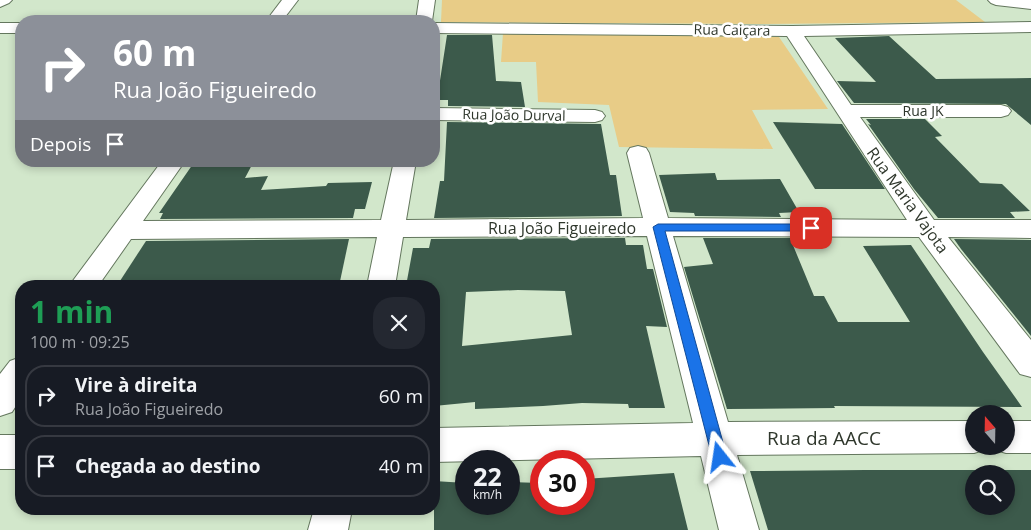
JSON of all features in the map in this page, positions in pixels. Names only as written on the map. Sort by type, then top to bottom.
[{"type":"street","points":[[0,2],[4,0]]},
{"type":"street","points":[[279,15],[290,0]]},
{"type":"street","points":[[425,15],[427,0]]},
{"type":"street","points":[[996,0],[1031,4]]},
{"type":"street","name":"Rua Caiçara","points":[[440,28],[792,31],[1031,27]]},
{"type":"street","points":[[0,28],[15,28]]},
{"type":"street","name":"Rua Maria Vajota","points":[[792,31],[926,228],[1031,364]]},
{"type":"street","name":"Rua JK","points":[[845,111],[1001,111]]},
{"type":"street","name":"Rua João Durval","points":[[440,114],[595,116]]},
{"type":"street","points":[[638,153],[739,530]]},
{"type":"street","points":[[86,280],[170,167]]},
{"type":"street","points":[[382,280],[404,167]]},
{"type":"street","name":"Rua João Figueiredo","points":[[123,230],[658,227],[1031,229]]},
{"type":"street","points":[[0,401],[15,380]]},
{"type":"street","name":"Rua da AACC","points":[[440,445],[715,439],[965,437]]},
{"type":"street","points":[[1015,437],[1031,437]]},
{"type":"street","points":[[0,452],[15,452]]},
{"type":"street","points":[[328,530],[332,515]]},
{"type":"shaded area","points":[[442,0],[956,0],[985,22],[761,24],[441,22]]},
{"type":"shaded area","points":[[503,33],[779,37],[828,109],[752,110],[773,149],[619,147],[609,105],[538,102],[536,62],[501,62]]},
{"type":"building","points":[[447,35],[492,35],[496,81],[521,82],[525,107],[448,106],[448,100],[440,100],[440,80]]},
{"type":"building","points":[[889,36],[936,79],[1031,78],[1031,125],[1006,104],[854,103],[837,81],[876,82],[835,38]]},
{"type":"building","points":[[866,119],[925,119],[942,136],[935,137],[980,183],[1002,184],[1030,211],[1010,212],[1015,218],[938,218],[914,189]]},
{"type":"building","points":[[447,122],[601,124],[610,175],[616,175],[622,216],[434,218],[440,181],[444,181]]},
{"type":"building","points":[[773,122],[842,124],[885,189],[815,189]]},
{"type":"building","points":[[191,167],[251,167],[245,178],[268,176],[261,190],[326,186],[328,183],[372,182],[365,209],[355,209],[353,218],[160,219],[163,213],[159,213]]},
{"type":"building","points":[[715,173],[717,180],[780,179],[799,212],[779,213],[781,217],[695,216],[694,213],[670,212],[659,175]]},
{"type":"building","points":[[625,238],[626,245],[643,245],[647,269],[653,269],[667,327],[646,326],[665,408],[629,408],[628,404],[582,403],[475,409],[475,402],[440,405],[440,280],[407,280],[413,248],[429,248],[431,239]],"holes":[[[565,291],[572,335],[462,346],[466,292]]]},
{"type":"building","points":[[703,238],[790,238],[814,296],[824,296],[838,322],[910,322],[863,246],[911,245],[1022,407],[1015,407],[1015,405],[965,405],[965,407],[834,406],[835,408],[727,409],[684,267],[713,264]]},
{"type":"building","points":[[349,239],[340,280],[121,280],[146,241]]},
{"type":"building","points":[[954,239],[1031,240],[1031,336],[961,249]]},
{"type":"building","points":[[965,470],[965,515],[1015,515],[1015,470],[1031,470],[1031,530],[768,530],[750,471]]},
{"type":"building","points":[[674,473],[688,530],[434,530],[434,515],[440,515],[440,481],[455,482],[455,515],[520,515],[520,482],[530,483],[530,515],[595,515],[595,478]]},
{"type":"route","points":[[720,457],[658,227],[811,228]]}]
